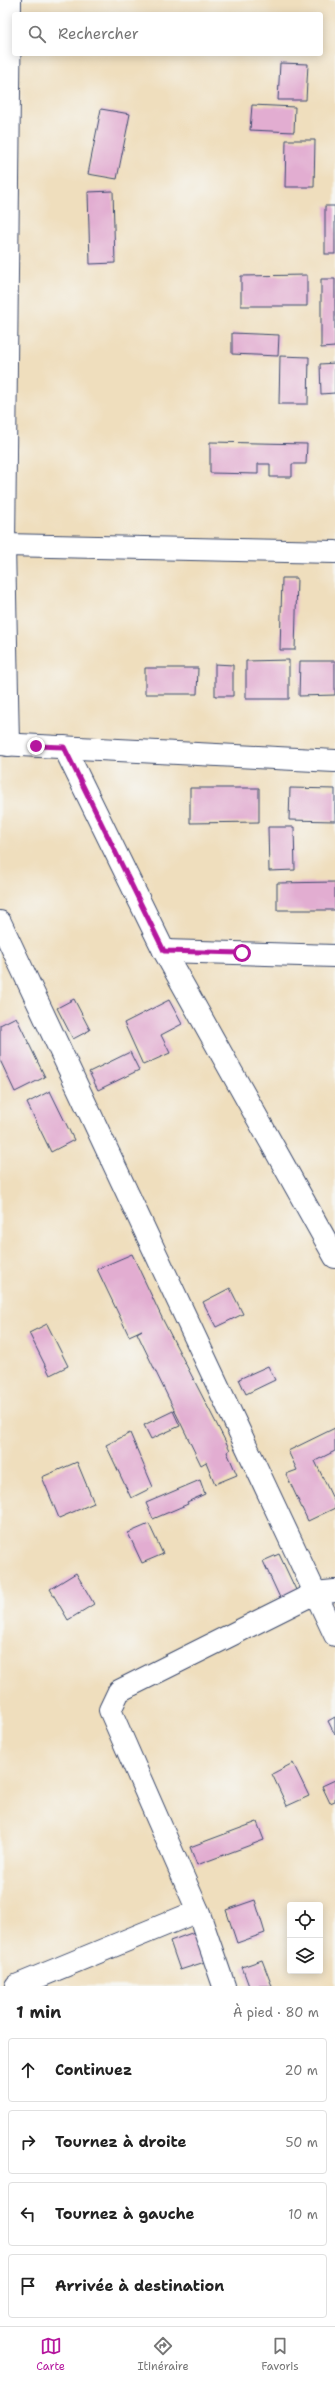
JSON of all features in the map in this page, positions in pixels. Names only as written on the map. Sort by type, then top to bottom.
[{"type":"street","points":[[10,0],[4,545],[4,745],[335,761]]},
{"type":"street","points":[[4,545],[335,552]]},
{"type":"street","points":[[64,747],[164,951],[335,1257]]},
{"type":"street","points":[[0,922],[325,1592],[335,1635]]},
{"type":"street","points":[[164,951],[335,956]]},
{"type":"street","points":[[224,1986],[198,1910],[110,1710],[119,1691],[325,1592]]},
{"type":"street","points":[[16,1986],[198,1910]]},
{"type":"building","points":[[280,63],[308,64],[306,100],[278,100]]},
{"type":"building","points":[[252,105],[295,107],[294,132],[250,130]]},
{"type":"building","points":[[101,109],[130,114],[117,179],[88,174]]},
{"type":"building","points":[[286,140],[315,140],[314,187],[285,187]]},
{"type":"building","points":[[113,191],[115,263],[90,264],[88,192]]},
{"type":"building","points":[[325,206],[335,206],[335,254],[325,254]]},
{"type":"building","points":[[307,275],[307,306],[241,306],[241,276]]},
{"type":"building","points":[[321,279],[335,279],[335,347],[321,348]]},
{"type":"building","points":[[232,333],[279,335],[278,356],[232,354]]},
{"type":"building","points":[[280,356],[309,357],[308,404],[279,404]]},
{"type":"building","points":[[335,363],[335,393],[321,394],[320,364]]},
{"type":"building","points":[[210,442],[307,444],[306,464],[292,464],[292,477],[270,477],[270,464],[258,464],[258,474],[210,473]]},
{"type":"building","points":[[282,578],[297,578],[295,650],[280,650]]},
{"type":"building","points":[[289,660],[289,699],[246,699],[246,661]]},
{"type":"building","points":[[300,661],[335,661],[335,695],[299,696]]},
{"type":"building","points":[[215,664],[233,665],[233,696],[215,696]]},
{"type":"building","points":[[145,668],[198,668],[197,694],[145,694]]},
{"type":"building","points":[[190,788],[259,788],[259,822],[190,823]]},
{"type":"building","points":[[290,788],[335,789],[335,821],[289,820]]},
{"type":"building","points":[[268,827],[294,827],[295,870],[269,871]]},
{"type":"building","points":[[335,882],[335,910],[277,910],[277,883]]},
{"type":"building","points":[[74,999],[90,1030],[73,1039],[57,1008]]},
{"type":"building","points":[[169,1000],[182,1024],[161,1035],[170,1053],[143,1065],[124,1023]]},
{"type":"building","points":[[16,1017],[45,1077],[15,1092],[0,1060],[0,1025]]},
{"type":"building","points":[[130,1052],[139,1070],[98,1090],[89,1072]]},
{"type":"building","points":[[50,1091],[74,1140],[51,1152],[27,1103]]},
{"type":"building","points":[[132,1254],[163,1320],[230,1450],[227,1452],[237,1475],[215,1484],[206,1462],[201,1465],[137,1333],[142,1330],[129,1336],[97,1269]]},
{"type":"building","points":[[230,1288],[243,1314],[216,1327],[203,1302]]},
{"type":"building","points":[[47,1324],[68,1366],[50,1375],[29,1333]]},
{"type":"building","points":[[268,1366],[275,1380],[246,1394],[239,1379]]},
{"type":"building","points":[[173,1411],[180,1426],[151,1439],[144,1425]]},
{"type":"building","points":[[335,1428],[335,1451],[315,1461],[335,1503],[335,1508],[308,1521],[286,1474],[297,1470],[288,1451]]},
{"type":"building","points":[[130,1433],[153,1487],[131,1498],[106,1445]]},
{"type":"building","points":[[77,1462],[94,1503],[59,1518],[42,1477]]},
{"type":"building","points":[[200,1480],[205,1494],[187,1502],[188,1504],[153,1519],[146,1503]]},
{"type":"building","points":[[149,1524],[163,1554],[142,1563],[128,1533]]},
{"type":"building","points":[[279,1554],[297,1592],[281,1600],[263,1561]]},
{"type":"building","points":[[76,1573],[94,1604],[68,1620],[50,1589]]},
{"type":"building","points":[[335,1717],[335,1735],[328,1721]]},
{"type":"building","points":[[293,1763],[309,1796],[287,1806],[272,1774]]},
{"type":"building","points":[[335,1780],[335,1801],[330,1803],[322,1786]]},
{"type":"building","points":[[257,1822],[264,1840],[197,1865],[190,1847]]},
{"type":"building","points":[[255,1900],[265,1933],[237,1943],[226,1910]]},
{"type":"building","points":[[197,1931],[208,1961],[180,1970],[170,1941]]},
{"type":"building","points":[[262,1960],[272,1986],[249,1986],[242,1967]]},
{"type":"route","points":[[36,746],[64,747],[164,951],[242,953]]}]
